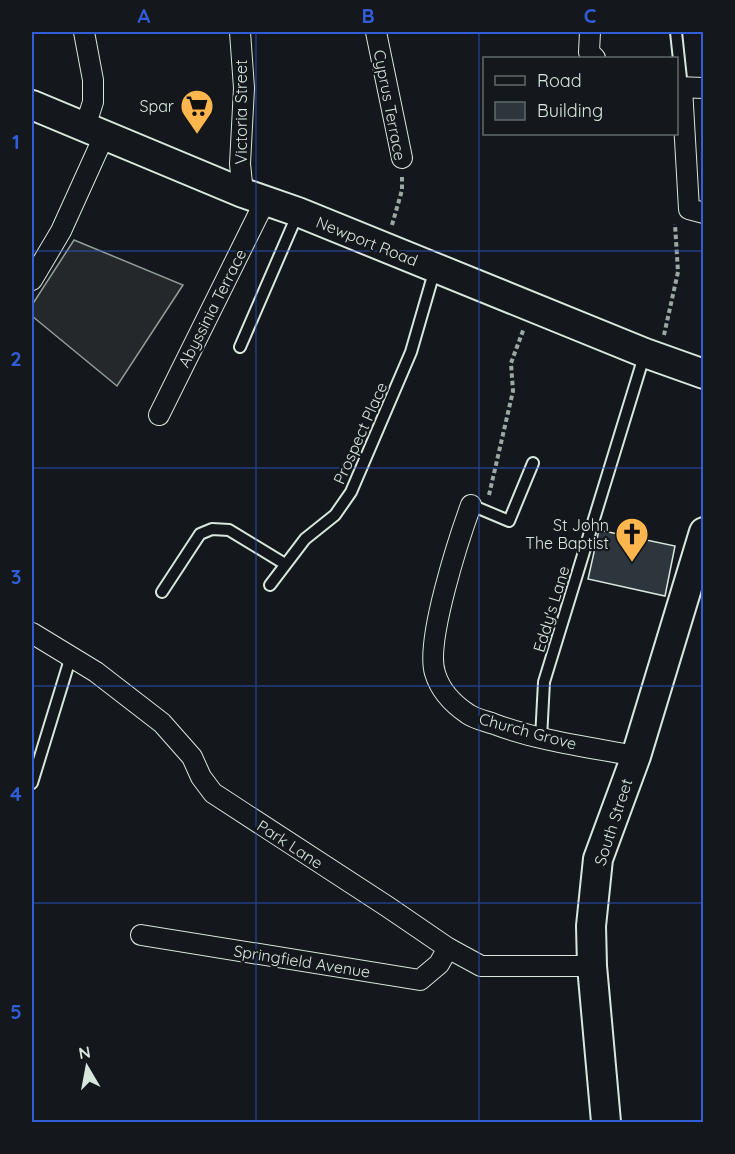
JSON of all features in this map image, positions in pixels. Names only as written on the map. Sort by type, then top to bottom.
[{"type":"street","points":[[32,280],[61,231],[94,132],[93,80],[84,32]]},
{"type":"street","name":"Victoria Street","points":[[240,32],[244,88],[240,164],[254,197]]},
{"type":"street","name":"Cyprus Terrace","points":[[376,32],[402,158]]},
{"type":"street","points":[[590,32],[589,52],[594,57]]},
{"type":"street","points":[[704,88],[679,88],[689,208],[704,213]]},
{"type":"street","name":"Newport Road","points":[[32,105],[254,197],[298,212],[645,353],[704,374]]},
{"type":"street","name":"Abyssinia Terrace","points":[[159,415],[254,197]]},
{"type":"street","name":"Church Grove","points":[[471,505],[459,540],[432,647],[434,671],[444,693],[469,715],[502,727],[541,738],[636,756]]},
{"type":"street","name":"South Street","points":[[606,1122],[592,966],[591,926],[598,859],[636,756],[704,532]]},
{"type":"street","name":"Park Lane","points":[[32,633],[96,672],[162,723],[192,757],[201,777],[213,793],[448,948],[481,966],[592,966]]},
{"type":"street","name":"Springfield Avenue","points":[[141,935],[420,980],[439,964],[448,948]]},
{"type":"lane","points":[[676,32],[677,57]]},
{"type":"lane","points":[[678,69],[679,88]]},
{"type":"lane","points":[[240,347],[298,212]]},
{"type":"lane","name":"Prospect Place","points":[[270,585],[305,539],[335,515],[351,492],[411,352],[435,268]]},
{"type":"lane","name":"Eddy's Lane","points":[[541,738],[544,681],[645,353]]},
{"type":"lane","points":[[471,505],[509,521],[533,463]]},
{"type":"lane","points":[[162,592],[200,534],[212,529],[230,530],[285,564]]},
{"type":"lane","points":[[32,783],[71,656]]},
{"type":"path","name":"Cyprus Terrace","points":[[383,247],[392,226],[402,190],[402,158]]},
{"type":"path","points":[[645,353],[662,343],[678,273],[675,222]]},
{"type":"path","points":[[471,505],[485,508],[513,391],[511,363],[531,307]]},
{"type":"shaded area","points":[[74,240],[183,285],[117,386],[32,316],[32,305]]},
{"type":"building","name":"St John The Baptist","points":[[599,530],[675,546],[665,596],[588,579]]},
{"type":"place","name":"Spar","points":[[197,135]]},
{"type":"place","name":"St John The Baptist","points":[[632,563]]}]
